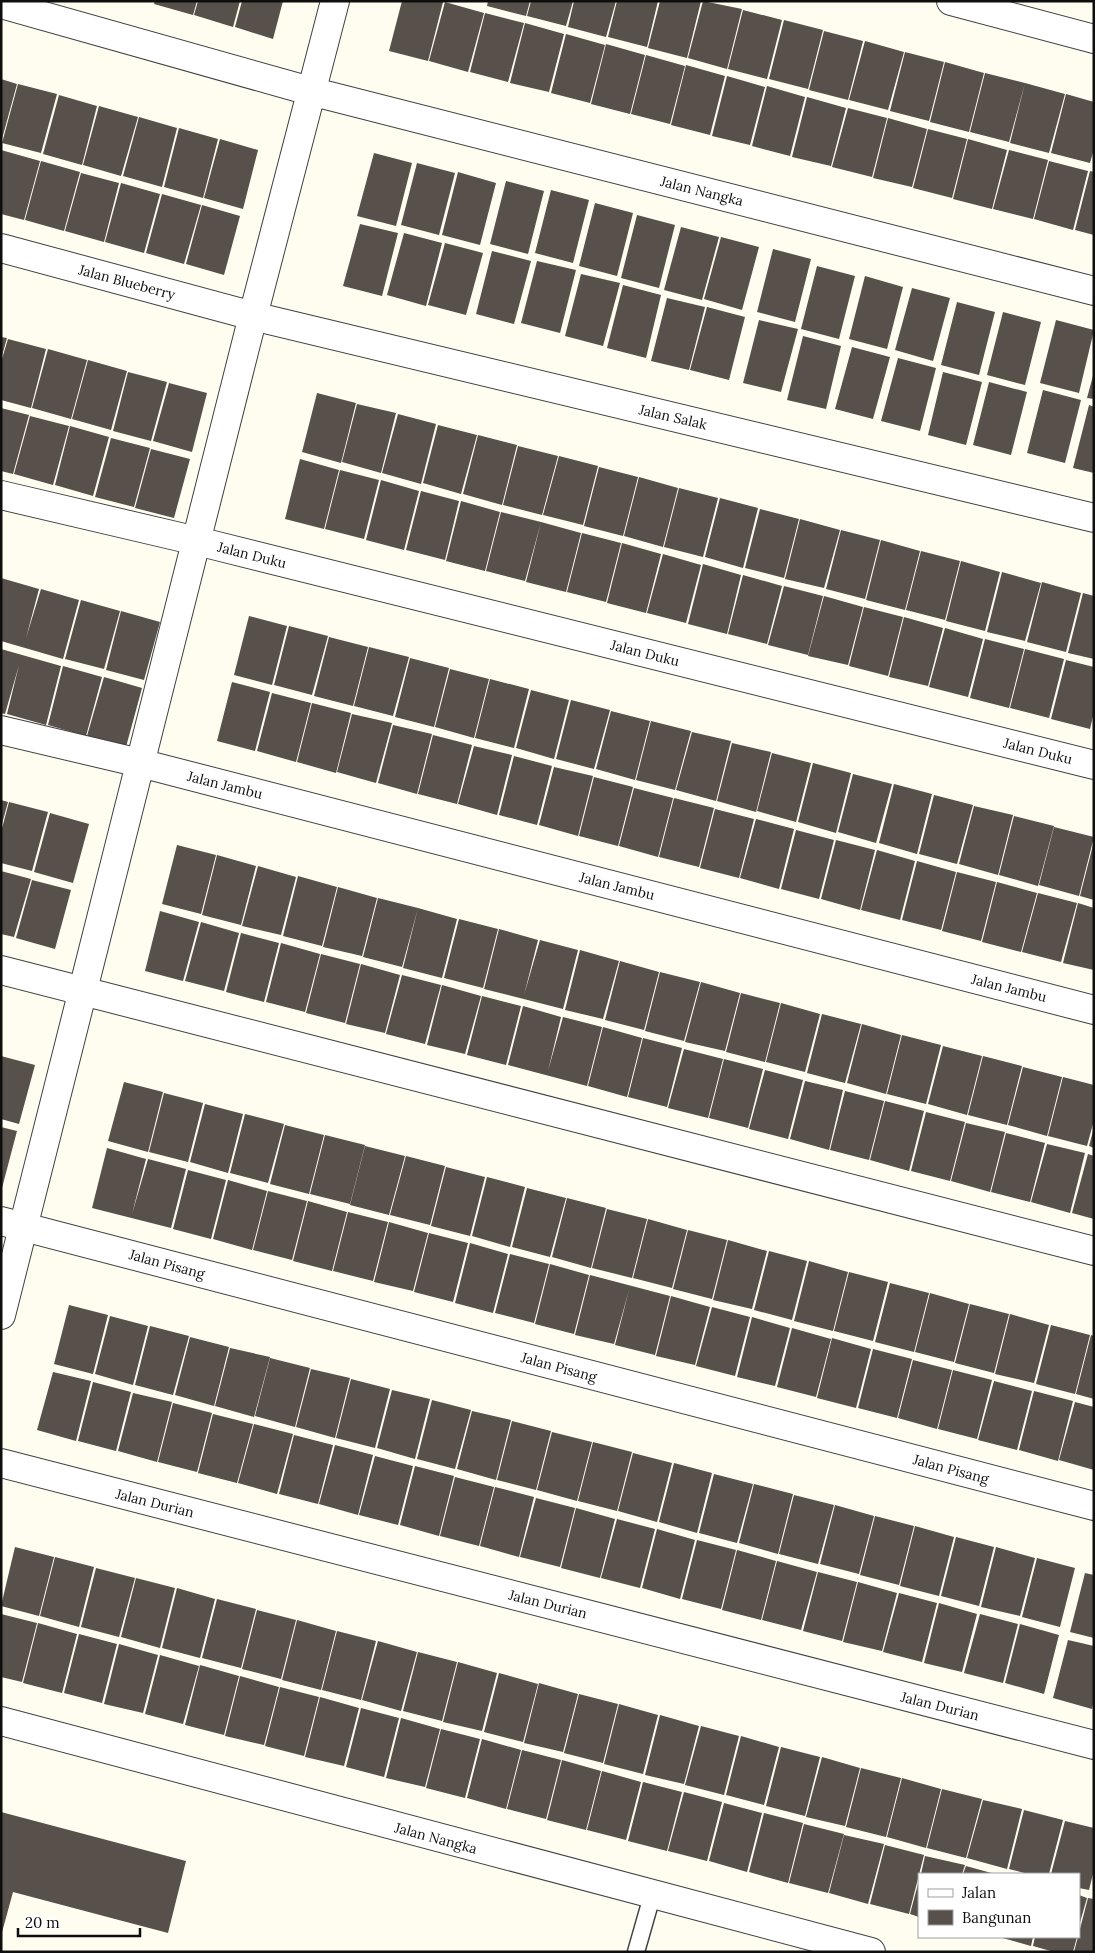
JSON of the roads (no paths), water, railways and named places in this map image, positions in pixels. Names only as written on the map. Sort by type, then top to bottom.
[{"type":"street","points":[[1,1315],[13,1224],[84,990],[310,91],[335,1]]},
{"type":"street","points":[[951,1],[1094,39]]},
{"type":"street","name":"Jalan Nangka","points":[[1,4],[310,91],[1094,291]]},
{"type":"street","name":"Jalan Blueberry","points":[[1,248],[253,316]]},
{"type":"street","name":"Jalan Salak","points":[[253,316],[1094,518]]},
{"type":"street","name":"Jalan Duku","points":[[1,495],[197,541],[1094,765]]},
{"type":"street","name":"Jalan Jambu","points":[[1,730],[140,763],[1094,1010]]},
{"type":"street","points":[[1,970],[1094,1251]]},
{"type":"street","name":"Jalan Pisang","points":[[13,1224],[1094,1506]]},
{"type":"street","name":"Jalan Durian","points":[[1,1463],[1094,1745]]},
{"type":"street","name":"Jalan Nangka","points":[[1,1721],[652,1896],[871,1952]]},
{"type":"lane","points":[[636,1952],[652,1896]]}]
